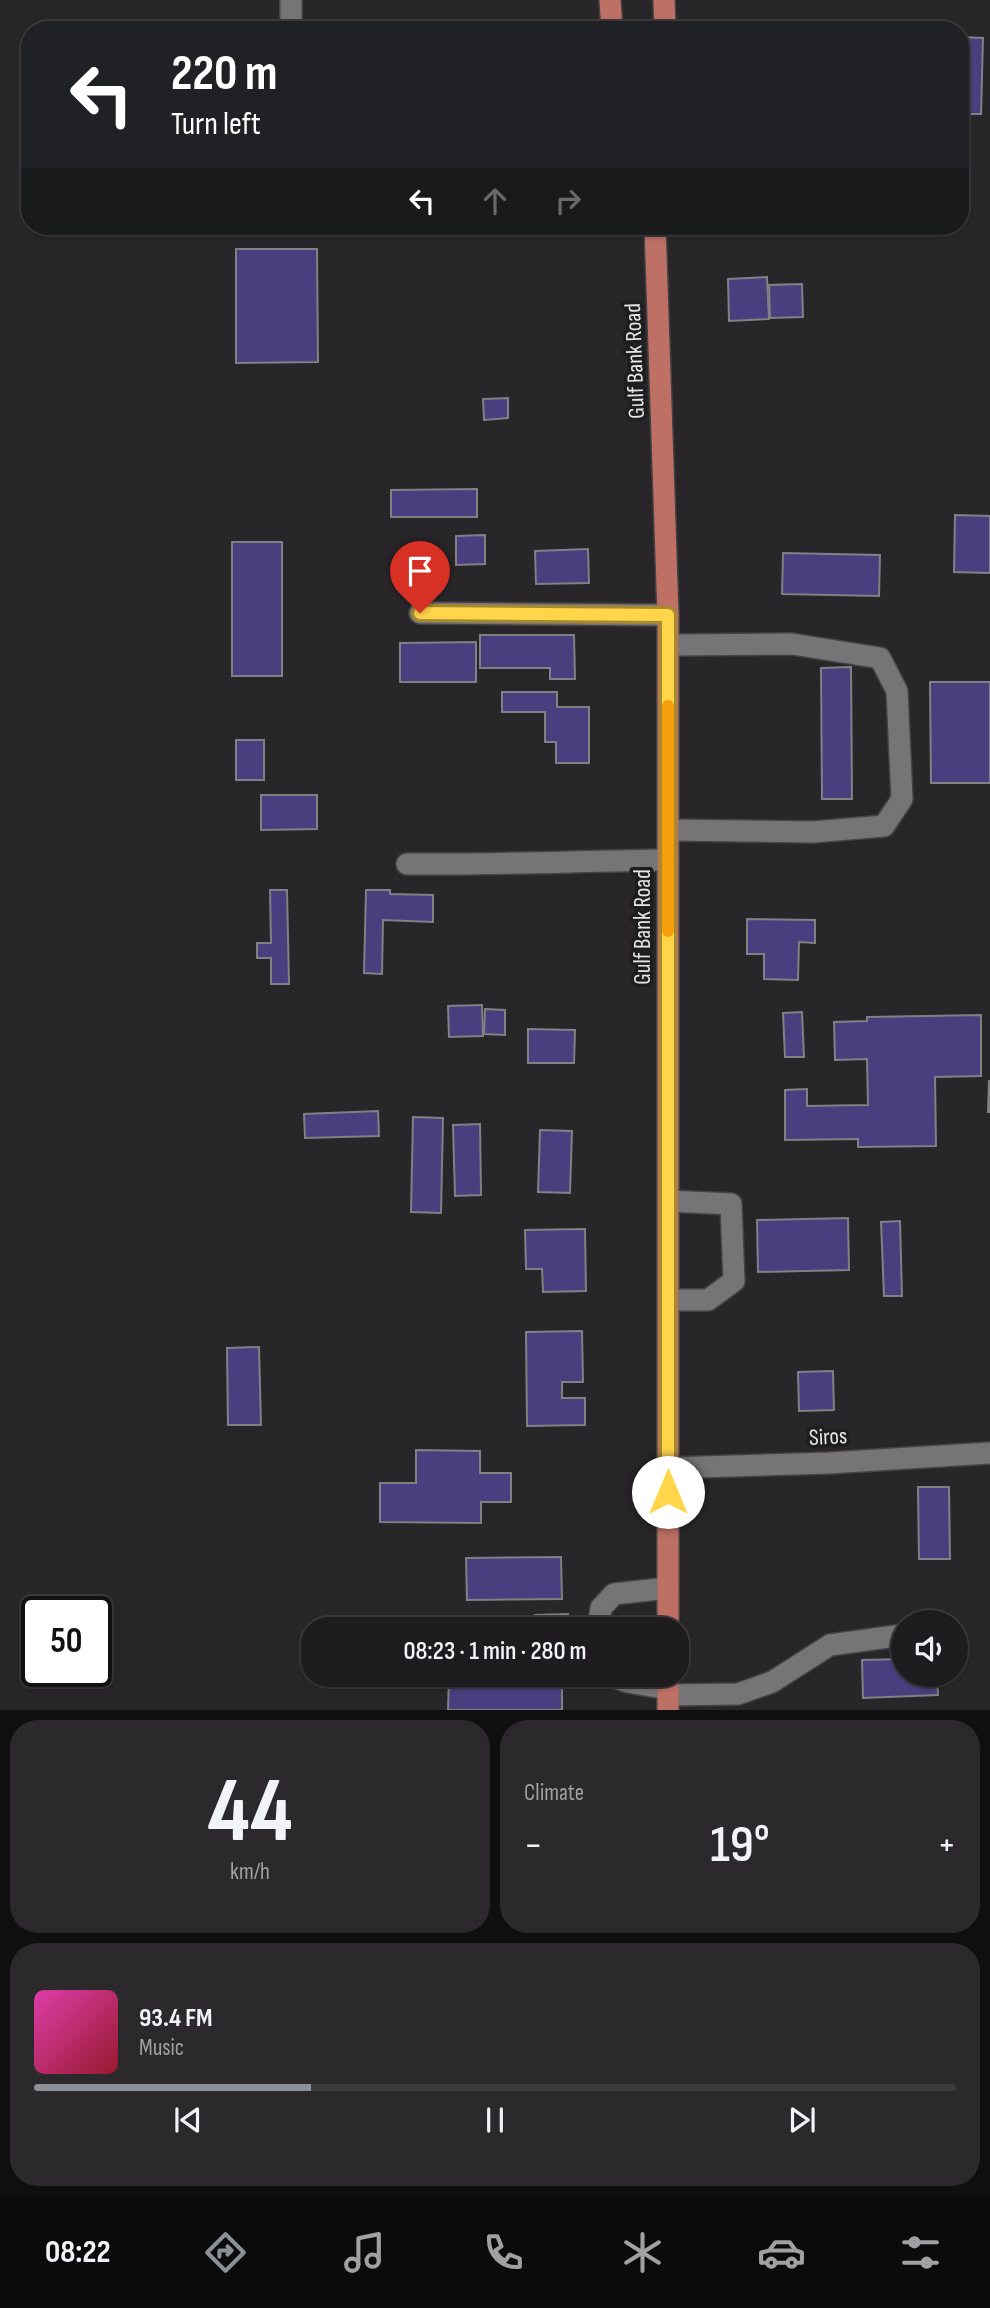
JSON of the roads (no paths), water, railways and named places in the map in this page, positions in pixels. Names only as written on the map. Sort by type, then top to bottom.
[{"type":"main road","points":[[610,0],[611,21]]},
{"type":"main road","points":[[664,0],[665,21]]},
{"type":"main road","name":"Gulf Bank Road","points":[[655,235],[668,615],[668,1617]]},
{"type":"lane","points":[[291,0],[291,21]]},
{"type":"lane","points":[[420,613],[668,615]]},
{"type":"lane","points":[[668,645],[792,644],[880,657],[897,691],[902,799],[884,826],[813,832],[668,830]]},
{"type":"lane","points":[[407,864],[668,860]]},
{"type":"lane","points":[[668,1201],[731,1204],[734,1281],[708,1300],[668,1300]]},
{"type":"lane","name":"Siros","points":[[668,1468],[830,1463],[990,1453]]},
{"type":"lane","points":[[600,1617],[601,1608],[614,1594],[668,1588]]},
{"type":"lane","points":[[648,1687],[668,1692],[738,1694],[772,1682],[830,1645],[891,1637]]}]
